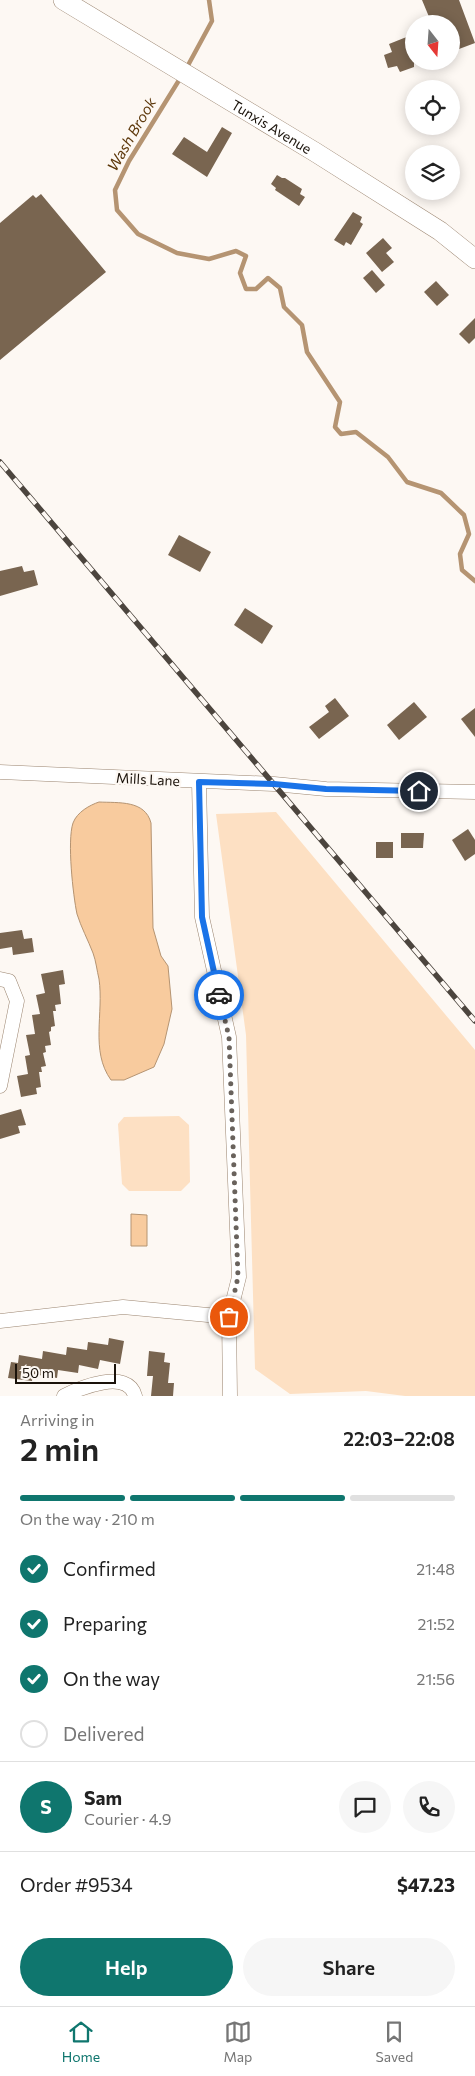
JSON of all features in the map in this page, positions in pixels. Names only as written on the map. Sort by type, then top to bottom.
[{"type":"main road","name":"Tunxis Avenue","points":[[63,0],[315,152],[440,231],[475,259]]},
{"type":"street","name":"Mills Lane","points":[[0,772],[274,784],[326,789],[475,792]]},
{"type":"street","points":[[199,782],[202,917],[229,1037],[238,1277],[229,1317],[230,1396]]},
{"type":"street","points":[[0,979],[9,981],[17,1001],[0,1086]]},
{"type":"street","points":[[0,1321],[123,1307],[229,1317]]},
{"type":"street","points":[[64,1396],[82,1387],[100,1382],[124,1384],[134,1391],[135,1396]]},
{"type":"shaded area","points":[[99,802],[130,804],[143,810],[151,823],[153,928],[161,956],[168,966],[172,1009],[164,1044],[154,1067],[124,1080],[111,1080],[101,1057],[99,1044],[99,979],[93,953],[77,914],[72,882],[71,831],[73,823],[81,812]]},
{"type":"shaded area","points":[[276,812],[475,1050],[475,1396],[405,1396],[366,1391],[290,1394],[255,1369],[246,1035],[216,814]]},
{"type":"shaded area","points":[[179,1116],[189,1125],[190,1182],[181,1191],[129,1191],[122,1184],[118,1124],[124,1117]]},
{"type":"shaded area","points":[[131,1214],[147,1215],[147,1246],[131,1246]]},
{"type":"building","points":[[422,0],[459,0],[475,43],[460,49],[460,15],[428,15]]},
{"type":"building","points":[[405,38],[406,70],[400,72],[397,66],[388,68],[384,55],[392,52],[389,44]]},
{"type":"building","points":[[222,127],[232,133],[207,177],[172,154],[184,137],[207,152]]},
{"type":"building","points":[[277,175],[302,189],[300,194],[305,197],[299,206],[275,190],[276,188],[271,184]]},
{"type":"building","points":[[41,194],[106,272],[0,360],[0,223],[33,195],[36,198]]},
{"type":"building","points":[[353,212],[362,217],[360,222],[363,224],[351,245],[346,242],[344,246],[334,240]]},
{"type":"building","points":[[383,238],[392,248],[386,253],[394,262],[382,272],[366,253]]},
{"type":"building","points":[[372,270],[385,285],[376,293],[363,278]]},
{"type":"building","points":[[436,281],[449,295],[437,306],[424,292]]},
{"type":"building","points":[[475,318],[475,338],[469,344],[459,334]]},
{"type":"building","points":[[179,535],[211,552],[200,572],[168,555]]},
{"type":"building","points":[[22,566],[24,572],[34,570],[38,585],[0,596],[0,571]]},
{"type":"building","points":[[245,608],[273,626],[262,644],[234,625]]},
{"type":"building","points":[[335,698],[349,716],[319,739],[309,727],[329,712],[325,706]]},
{"type":"building","points":[[414,702],[427,717],[399,740],[387,725]]},
{"type":"building","points":[[475,708],[475,737],[461,719]]},
{"type":"building","points":[[468,829],[475,840],[475,854],[465,861],[452,840]]},
{"type":"building","points":[[401,833],[424,833],[423,848],[401,848]]},
{"type":"building","points":[[376,842],[393,842],[393,858],[376,858]]},
{"type":"building","points":[[22,930],[24,939],[32,938],[34,952],[13,955],[12,947],[0,949],[0,933]]},
{"type":"building","points":[[63,970],[65,984],[59,985],[61,1004],[55,1005],[56,1011],[53,1011],[55,1026],[51,1027],[49,1032],[51,1045],[45,1046],[46,1052],[43,1053],[46,1066],[41,1067],[42,1072],[39,1072],[41,1087],[36,1088],[37,1094],[21,1097],[17,1076],[28,1074],[25,1056],[30,1055],[26,1035],[35,1034],[32,1015],[40,1014],[36,995],[45,993],[41,974]]},
{"type":"building","points":[[21,1109],[26,1125],[18,1126],[20,1133],[0,1139],[0,1115]]},
{"type":"building","points":[[109,1338],[124,1341],[120,1364],[100,1360],[98,1369],[79,1365],[78,1373],[58,1370],[57,1378],[33,1374],[32,1381],[8,1378],[11,1362],[18,1363],[19,1355],[42,1359],[43,1351],[66,1355],[67,1347],[87,1350],[88,1342],[108,1345]]},
{"type":"building","points":[[149,1351],[165,1353],[164,1362],[170,1363],[168,1383],[174,1383],[173,1396],[151,1396],[153,1376],[147,1376]]},
{"type":"waterway","name":"Wash Brook","points":[[186,69],[212,21],[209,0]]},
{"type":"waterway","name":"Wash Brook","points":[[181,77],[129,161],[115,190],[117,210],[138,234],[177,253],[209,259],[236,251],[246,256],[240,273],[246,289],[256,289],[268,278],[280,288],[284,307],[302,325],[307,352],[340,402],[335,427],[341,434],[356,432],[388,457],[407,482],[441,493],[464,515],[469,534],[460,554],[462,570],[475,581]]},
{"type":"railway","points":[[0,462],[475,1021]]},
{"type":"way so far","points":[[219,995],[229,1037],[238,1277],[229,1317]]},
{"type":"route","points":[[219,995],[202,917],[199,782],[274,784],[326,789],[419,791]]}]
